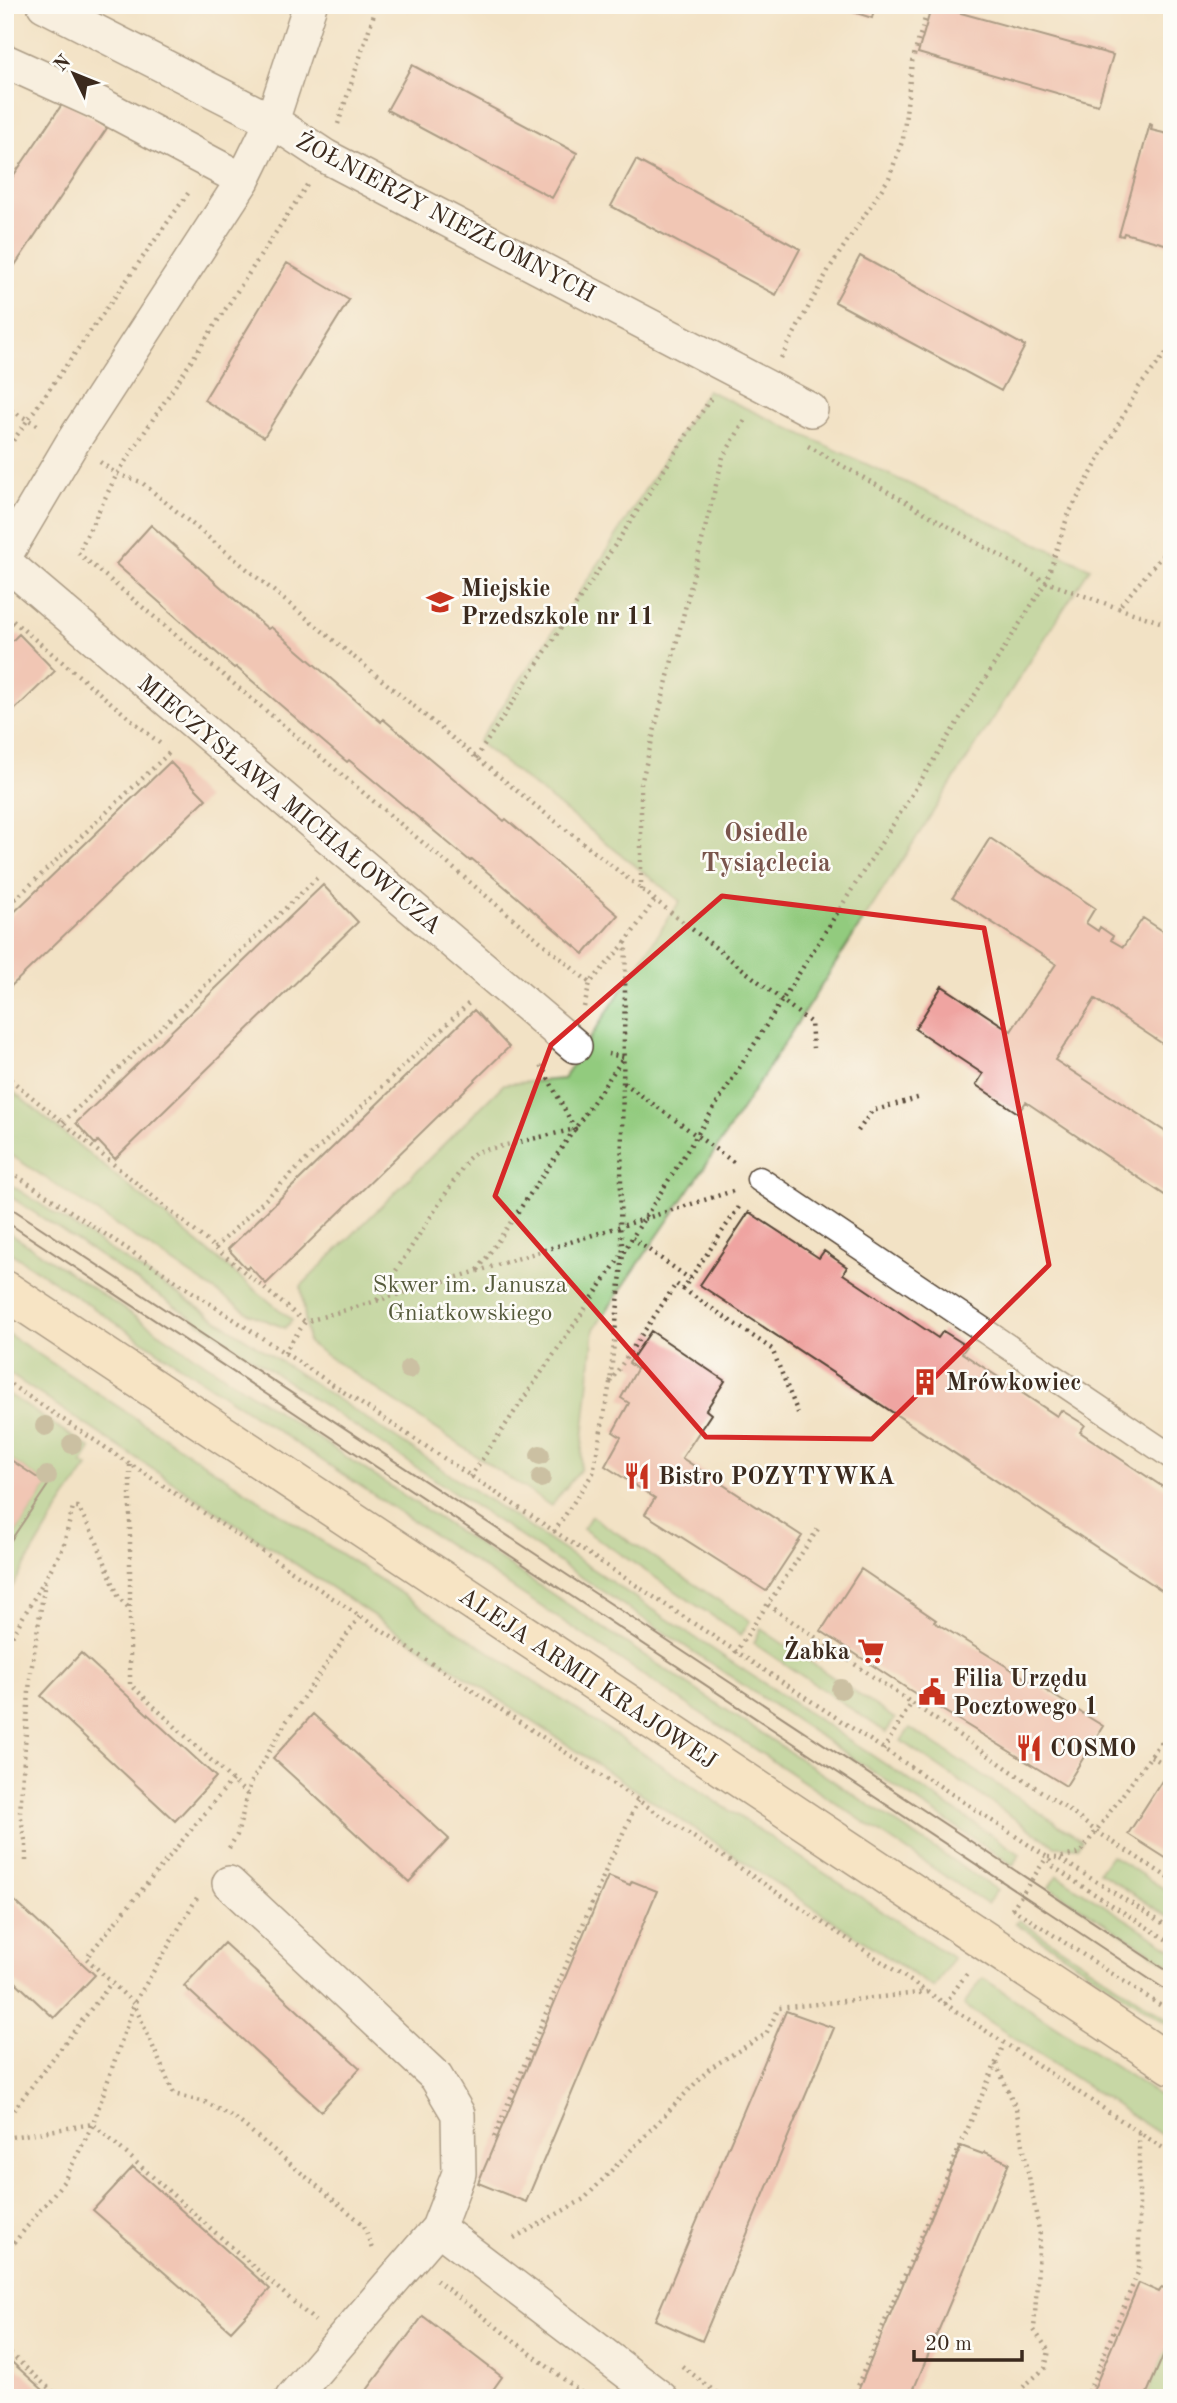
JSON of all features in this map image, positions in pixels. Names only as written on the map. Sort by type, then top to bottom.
[{"type":"main road","name":"ALEJA ARMII KRAJOWEJ","points":[[5,1290],[1172,2064]]},
{"type":"street","name":"ŻOŁNIERZY NIEZŁOMNYCH","points":[[44,5],[272,121],[325,156],[811,410]]},
{"type":"street","points":[[5,556],[72,443],[243,180],[272,121],[310,5]]},
{"type":"street","points":[[5,61],[100,104],[243,180]]},
{"type":"street","name":"MIECZYSŁAWA MICHAŁOWICZA","points":[[5,562],[575,1046]]},
{"type":"street","points":[[759,1179],[1172,1457]]},
{"type":"street","points":[[218,1876],[436,2077],[458,2114],[459,2173],[438,2228],[292,2398]]},
{"type":"street","points":[[438,2228],[661,2398]]},
{"type":"path","points":[[377,5],[344,110],[325,156],[117,474],[78,553],[590,983]]},
{"type":"path","points":[[641,890],[641,783],[723,457],[766,387],[829,269],[889,178],[903,139],[912,62],[929,5]]},
{"type":"path","points":[[5,452],[210,162]]},
{"type":"path","points":[[470,1477],[623,1253],[1046,582],[1068,515],[1139,387],[1172,346]]},
{"type":"path","points":[[477,758],[713,394]]},
{"type":"path","points":[[797,440],[1046,582],[1172,626]]},
{"type":"path","points":[[72,443],[117,474],[141,482],[654,901],[811,1023],[813,1048]]},
{"type":"path","points":[[1118,608],[1172,544]]},
{"type":"path","points":[[5,629],[19,616]]},
{"type":"path","points":[[5,909],[170,752]]},
{"type":"path","points":[[63,1122],[319,876]]},
{"type":"path","points":[[575,1046],[590,983],[626,942],[654,901]]},
{"type":"path","points":[[554,1532],[593,1473],[610,1382],[623,1253],[620,1226],[626,942]]},
{"type":"path","points":[[215,1248],[470,1002]]},
{"type":"path","points":[[478,1271],[624,1057]]},
{"type":"path","points":[[538,1059],[575,1129]]},
{"type":"path","points":[[5,1075],[305,1322]]},
{"type":"path","points":[[624,1083],[759,1179],[683,1289]]},
{"type":"path","points":[[858,1131],[872,1111],[921,1097]]},
{"type":"path","points":[[377,1300],[468,1158],[477,1152],[575,1129]]},
{"type":"path","points":[[5,1168],[1047,1857],[1054,1867],[1077,1883],[1172,1943]]},
{"type":"path","points":[[284,1353],[305,1322],[734,1191]]},
{"type":"path","points":[[632,1238],[690,1279]]},
{"type":"path","points":[[610,1382],[676,1284],[772,1349],[798,1413]]},
{"type":"path","points":[[5,1381],[1172,2154]]},
{"type":"path","points":[[130,1464],[130,1684],[249,1796]]},
{"type":"path","points":[[5,1648],[63,1548],[73,1507],[78,1507],[96,1540],[118,1598],[130,1609]]},
{"type":"path","points":[[735,1653],[818,1529]]},
{"type":"path","points":[[26,1861],[26,1844],[20,1813],[30,1678],[45,1582]]},
{"type":"path","points":[[768,1605],[1096,1831],[1172,1880]]},
{"type":"path","points":[[5,2254],[64,2181],[93,2124],[134,2004],[218,1876],[237,1835],[251,1783],[286,1722],[360,1616]]},
{"type":"path","points":[[883,1751],[911,1703]]},
{"type":"path","points":[[1047,1857],[1058,1858],[1080,1853],[1172,1727]]},
{"type":"path","points":[[1151,1756],[1172,1769]]},
{"type":"path","points":[[232,1780],[86,1958],[134,2004],[174,2094],[205,2102],[235,2118],[365,2225],[376,2260]]},
{"type":"path","points":[[494,2139],[608,1865],[638,1801]]},
{"type":"path","points":[[1007,1917],[1047,1857]]},
{"type":"path","points":[[1058,1858],[1172,1929]]},
{"type":"path","points":[[1012,1908],[1172,2013]]},
{"type":"path","points":[[946,2004],[970,1969]]},
{"type":"path","points":[[5,2121],[111,1983]]},
{"type":"path","points":[[514,2238],[583,2199],[710,2068],[766,2034],[779,2008],[928,1992]]},
{"type":"path","points":[[852,2398],[1004,2044]]},
{"type":"path","points":[[995,2063],[1016,2108],[1040,2235],[1034,2330],[1049,2350],[1045,2368],[1023,2388],[1021,2398]]},
{"type":"path","points":[[5,2138],[93,2124]]},
{"type":"path","points":[[93,2124],[339,2343]]},
{"type":"path","points":[[1086,2398],[1139,2270],[1139,2133]]},
{"type":"path","points":[[501,2236],[514,2238],[524,2246]]},
{"type":"path","points":[[409,2262],[588,2398]]},
{"type":"path","points":[[5,2349],[60,2398]]},
{"type":"path","points":[[681,2365],[723,2398]]},
{"type":"highlighted area","points":[[722,896],[984,928],[1049,1265],[872,1439],[706,1437],[495,1196],[551,1045]]},
{"type":"green space","name":"Skwer im. Janusza Gniatkowskiego","points":[[707,390],[1090,568],[704,1168],[594,1329],[580,1470],[551,1506],[308,1343],[301,1286],[504,1084],[563,1079],[680,901],[478,742],[603,557]]},
{"type":"green space","points":[[5,1085],[292,1320],[285,1328],[250,1314],[5,1151]]},
{"type":"green space","points":[[5,1181],[1020,1854],[1013,1865],[5,1193]]},
{"type":"green space","points":[[5,1230],[997,1890],[987,1904],[5,1249]]},
{"type":"green space","points":[[5,1332],[953,1958],[934,1988],[5,1371]]},
{"type":"green space","points":[[5,1392],[91,1449],[82,1463],[88,1467],[65,1499],[5,1599],[5,1549],[48,1485],[5,1456]]},
{"type":"green space","points":[[591,1516],[750,1621],[741,1635],[583,1529]]},
{"type":"green space","points":[[761,1629],[895,1719],[886,1732],[753,1643]]},
{"type":"green space","points":[[910,1728],[1082,1840],[1077,1847],[1055,1846],[901,1741]]},
{"type":"green space","points":[[1111,1855],[1172,1894],[1172,1919],[1099,1872]]},
{"type":"green space","points":[[1057,1875],[1172,1949],[1172,1966],[1049,1887]]},
{"type":"green space","points":[[1019,1920],[1172,2022],[1172,2027],[1016,1923]]},
{"type":"green space","points":[[983,1978],[1172,2104],[1172,2142],[964,2005]]},
{"type":"green space","points":[[1172,2335],[1172,2398],[1145,2398]]},
{"type":"building","points":[[831,5],[875,5],[872,18]]},
{"type":"building","points":[[932,5],[1113,55],[1098,105],[918,53]]},
{"type":"building","points":[[412,65],[577,153],[552,198],[387,110]]},
{"type":"building","points":[[65,100],[107,128],[5,280],[5,188]]},
{"type":"building","points":[[1150,124],[1151,130],[1172,135],[1172,246],[1124,233],[1123,236],[1119,235]]},
{"type":"building","points":[[636,160],[800,249],[776,295],[611,206]]},
{"type":"building","points":[[860,256],[1025,346],[1001,391],[835,302]]},
{"type":"building","points":[[287,263],[349,300],[264,437],[204,400]]},
{"type":"building","points":[[151,525],[268,629],[271,627],[381,722],[383,719],[504,821],[506,819],[618,915],[584,954],[472,859],[470,861],[234,668],[116,564]]},
{"type":"building","points":[[19,634],[55,671],[5,719],[5,648]]},
{"type":"building","points":[[170,762],[206,799],[5,992],[5,921]]},
{"type":"building","points":[[990,838],[1095,908],[1086,923],[1098,931],[1100,927],[1113,936],[1111,940],[1123,947],[1143,918],[1172,937],[1172,1050],[1095,999],[1055,1060],[1172,1136],[1172,1200],[1026,1102],[1018,1113],[976,1085],[983,1074],[915,1029],[942,986],[1011,1031],[1056,964],[953,897]]},
{"type":"building","points":[[323,885],[358,922],[115,1159],[98,1141],[95,1144],[76,1123]]},
{"type":"building","points":[[474,1010],[509,1047],[266,1284],[249,1266],[247,1269],[228,1249]]},
{"type":"building","name":"Mrówkowiec","points":[[749,1212],[819,1258],[824,1251],[847,1267],[843,1274],[938,1338],[943,1331],[967,1346],[962,1353],[1057,1416],[1061,1410],[1085,1425],[1080,1432],[1172,1493],[1172,1597],[700,1285]]},
{"type":"building","points":[[651,1331],[725,1381],[706,1410],[711,1414],[682,1458],[802,1536],[766,1591],[645,1514],[655,1498],[605,1466],[621,1437],[613,1432],[629,1403],[621,1398],[637,1369],[629,1363]]},
{"type":"building","points":[[5,1456],[48,1485],[5,1549]]},
{"type":"building","points":[[861,1569],[936,1620],[934,1622],[1103,1726],[1066,1786],[908,1689],[821,1631]]},
{"type":"building","points":[[81,1653],[216,1777],[175,1821],[41,1696]]},
{"type":"building","points":[[313,1714],[449,1839],[409,1882],[273,1758]]},
{"type":"building","points":[[1165,1776],[1172,1780],[1172,1862],[1128,1834]]},
{"type":"building","points":[[608,1876],[630,1885],[632,1881],[657,1891],[526,2202],[478,2183]]},
{"type":"building","points":[[5,1892],[95,1975],[54,2018],[5,1972]]},
{"type":"building","points":[[224,1943],[360,2068],[321,2111],[184,1986]]},
{"type":"building","points":[[786,2011],[834,2028],[702,2341],[655,2320]]},
{"type":"building","points":[[961,2146],[983,2154],[985,2152],[1009,2163],[910,2398],[855,2398]]},
{"type":"building","points":[[133,2167],[270,2289],[231,2331],[93,2210]]},
{"type":"building","points":[[1139,2283],[1159,2292],[1162,2287],[1172,2292],[1172,2335],[1145,2398],[1090,2398]]},
{"type":"building","points":[[423,2316],[502,2377],[487,2398],[369,2398],[364,2394]]},
{"type":"building","points":[[5,2356],[52,2398],[5,2398]]},
{"type":"tram line","points":[[5,1204],[1172,1974]]},
{"type":"tram line","points":[[5,1221],[1172,1994]]},
{"type":"place","name":"Miejskie Przedszkole nr 11","points":[[440,602]]},
{"type":"place","name":"Mrówkowiec","points":[[925,1382]]},
{"type":"place","name":"Bistro POZYTYWKA","points":[[637,1476]]},
{"type":"place","name":"Żabka","points":[[871,1651]]},
{"type":"place","name":"Filia Urzędu Pocztowego 1","points":[[932,1692]]},
{"type":"place","name":"COSMO","points":[[1029,1748]]},
{"type":"district","name":"Osiedle Tysiąclecia","points":[[766,847]]}]
